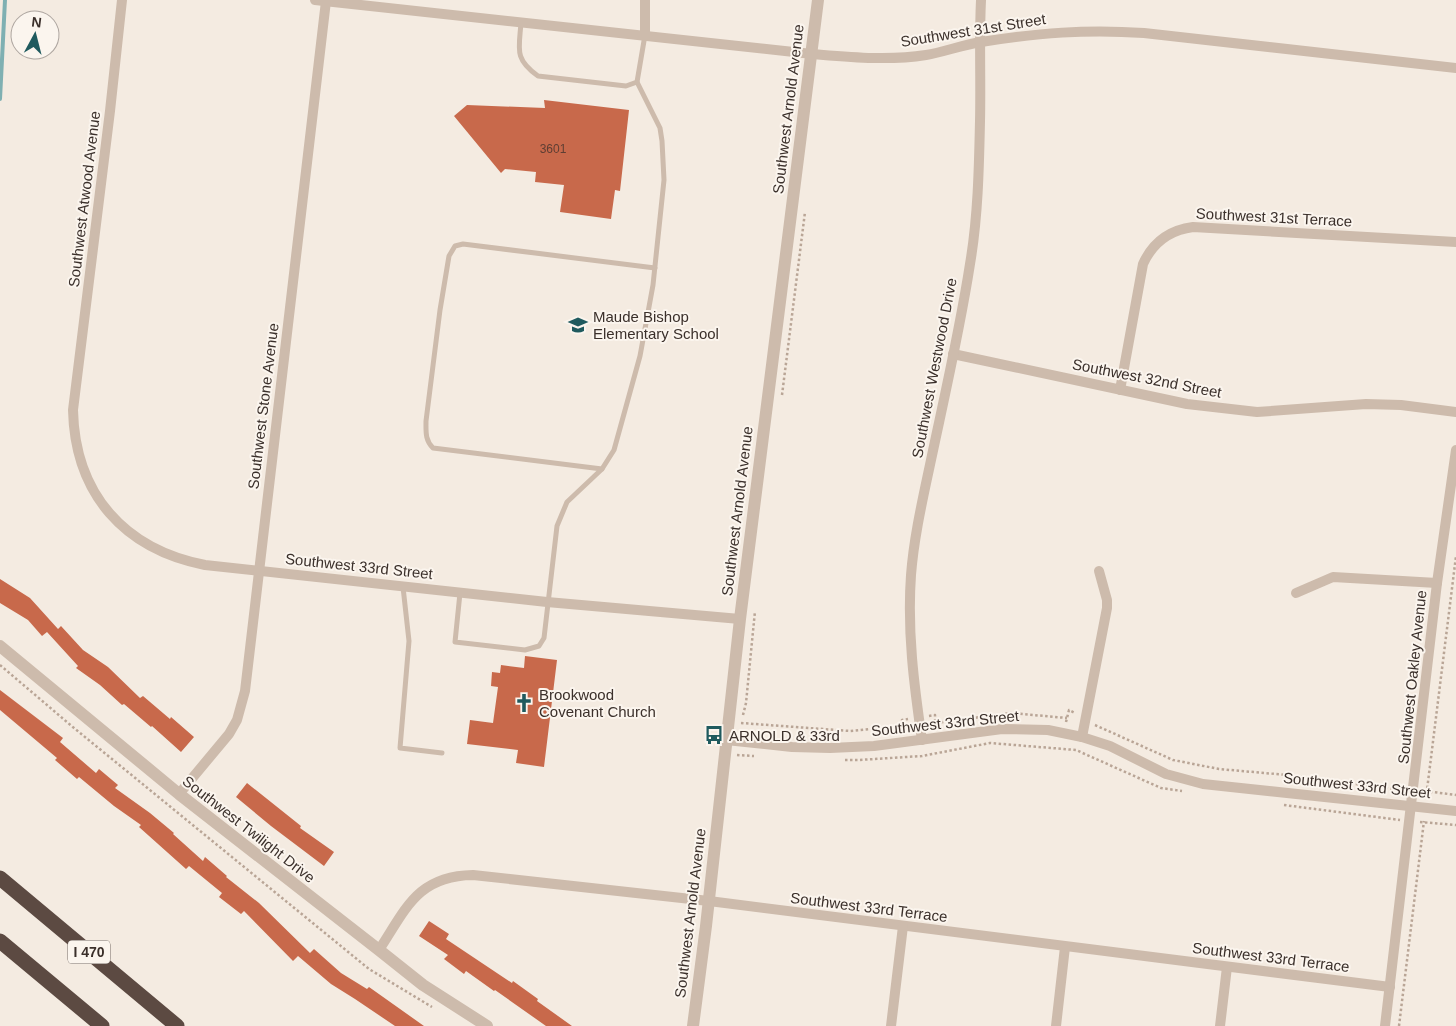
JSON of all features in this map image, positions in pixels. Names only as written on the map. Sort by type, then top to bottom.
[{"type":"highway","name":"I 470","points":[[0,878],[177,1026]]},
{"type":"highway","points":[[0,941],[102,1026]]},
{"type":"street","name":"Southwest Atwood Avenue","points":[[74,402],[122,0]]},
{"type":"street","name":"Southwest 31st Street","points":[[315,0],[860,58],[925,55],[979,43],[1042,34],[1106,30],[1456,68]]},
{"type":"street","points":[[645,0],[645,36]]},
{"type":"street","name":"Southwest Arnold Avenue","points":[[693,1026],[731,747],[740,619],[818,0]]},
{"type":"street","name":"Southwest Westwood Drive","points":[[922,740],[913,675],[910,626],[911,573],[918,520],[971,262],[978,187],[981,0]]},
{"type":"street","name":"Southwest Stone Avenue","points":[[179,794],[223,742],[237,720],[245,691],[326,1]]},
{"type":"street","name":"Southwest 31st Terrace","points":[[1120,390],[1144,264],[1152,249],[1169,234],[1184,228],[1193,228],[1456,242]]},
{"type":"street","name":"Southwest 32nd Street","points":[[953,354],[1187,404],[1257,412],[1366,404],[1400,405],[1456,412]]},
{"type":"street","name":"Southwest 33rd Street","points":[[74,402],[73,423],[76,447],[86,475],[108,511],[128,532],[150,547],[187,561],[258,571],[547,602],[740,619]]},
{"type":"street","name":"Southwest Oakley Avenue","points":[[1385,1026],[1437,583],[1456,450]]},
{"type":"street","points":[[1082,737],[1107,608],[1107,600],[1099,571]]},
{"type":"street","points":[[1296,593],[1333,577],[1437,583]]},
{"type":"street","name":"Southwest Twilight Drive","points":[[0,646],[179,794],[423,985],[487,1026]]},
{"type":"street","name":"Southwest 33rd Street","points":[[731,747],[830,748],[874,746],[1002,729],[1048,730],[1082,737],[1110,746],[1166,774],[1203,784],[1456,811]]},
{"type":"street","name":"Southwest 33rd Terrace","points":[[379,950],[410,902],[422,890],[445,878],[456,875],[473,875],[709,901],[1390,987]]},
{"type":"street","points":[[891,1026],[903,926]]},
{"type":"street","points":[[1056,1026],[1065,947]]},
{"type":"street","points":[[1220,1026],[1227,967]]},
{"type":"lane","points":[[521,22],[520,56],[528,69],[538,76],[626,86],[637,82]]},
{"type":"lane","points":[[460,592],[454,642],[525,650],[539,646],[544,638],[557,526],[567,502],[602,469],[614,450],[640,356],[655,268],[664,180],[660,128],[637,82],[645,36]]},
{"type":"lane","points":[[602,469],[433,448],[430,446],[426,439],[426,421],[449,256],[455,246],[463,244],[655,268]]},
{"type":"lane","points":[[403,586],[409,641],[400,748],[442,753]]},
{"type":"path","points":[[782,397],[806,205]]},
{"type":"path","points":[[1399,1026],[1456,556]]},
{"type":"path","points":[[755,609],[746,703],[741,723],[731,747],[755,756]]},
{"type":"path","points":[[0,665],[74,728],[369,969],[439,1012]]},
{"type":"path","points":[[1066,723],[1068,710],[1172,760],[1219,769],[1456,795]]},
{"type":"path","points":[[741,723],[850,731],[903,726]]},
{"type":"path","points":[[840,760],[922,756],[990,743],[1076,750],[1161,788],[1187,792]]},
{"type":"path","points":[[1278,804],[1456,825]]},
{"type":"building","points":[[544,100],[629,110],[620,191],[615,190],[611,219],[560,212],[564,185],[535,182],[536,172],[505,169],[501,173],[454,116],[467,105],[545,108]]},
{"type":"building","points":[[0,579],[30,598],[58,629],[61,626],[83,650],[108,667],[140,698],[143,696],[194,737],[181,752],[152,726],[124,704],[122,705],[100,685],[76,668],[78,666],[47,632],[42,636],[28,620],[0,603]]},
{"type":"building","name":"Brookwood Covenant Church","points":[[525,656],[557,660],[544,767],[516,763],[518,750],[467,744],[470,720],[493,723],[498,687],[491,686],[492,672],[500,673],[501,665],[524,668]]},
{"type":"building","points":[[0,690],[63,738],[60,742],[96,773],[99,769],[118,785],[115,788],[150,813],[203,861],[205,857],[226,877],[259,903],[310,953],[314,949],[341,973],[367,989],[369,987],[424,1026],[395,1026],[331,984],[298,956],[293,961],[244,911],[241,914],[219,897],[222,893],[189,866],[186,869],[139,827],[141,825],[114,806],[79,777],[77,779],[55,760],[57,758],[0,710]]},
{"type":"building","points":[[247,783],[301,826],[300,828],[334,852],[324,866],[236,797]]},
{"type":"building","points":[[429,921],[449,934],[446,939],[512,983],[513,981],[572,1026],[546,1026],[466,971],[464,974],[444,959],[448,955],[419,936]]},
{"type":"waterway","points":[[0,99],[5,0]]},
{"type":"place","name":"Maude Bishop Elementary School","points":[[578,325]]},
{"type":"place","name":"Brookwood Covenant Church","points":[[524,703]]},
{"type":"place","name":"ARNOLD & 33rd","points":[[714,735]]}]
